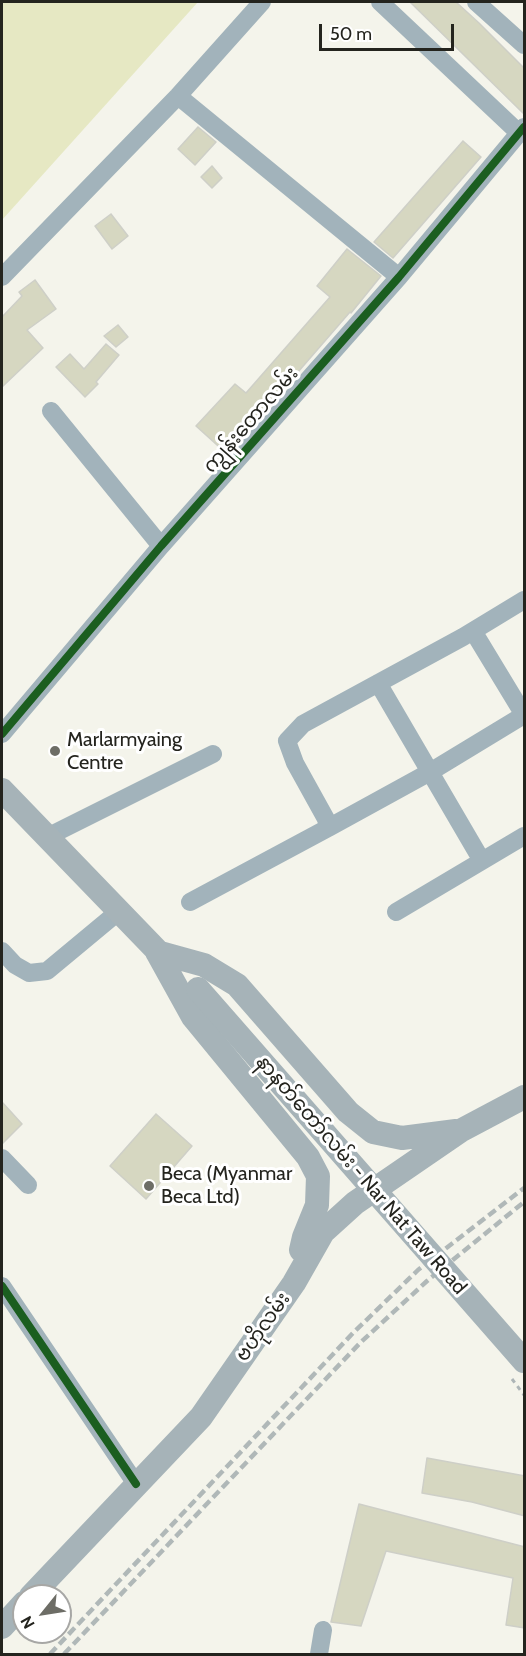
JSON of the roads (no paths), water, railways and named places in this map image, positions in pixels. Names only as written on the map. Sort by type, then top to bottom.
[{"type":"main road","points":[[2,790],[157,952],[193,1017],[308,1157],[318,1176],[317,1205],[304,1237],[294,1283]]},
{"type":"main road","points":[[157,952],[204,966],[237,985],[348,1112],[373,1132],[402,1138],[460,1131]]},
{"type":"main road","name":"နာနတ်တော်လမ်း - Nar Nat Taw Road","points":[[157,952],[198,989],[525,1361]]},
{"type":"main road","name":"ဗဟိုလမ်း","points":[[42,1584],[201,1416],[294,1283],[323,1232],[355,1203],[460,1131],[525,1097]]},
{"type":"street","points":[[2,277],[178,96],[262,2]]},
{"type":"street","points":[[380,2],[522,130]]},
{"type":"street","points":[[476,2],[525,45]]},
{"type":"street","points":[[178,96],[399,277]]},
{"type":"street","name":"ကျွန်းတောလမ်း","points":[[2,734],[161,546],[399,277],[522,130]]},
{"type":"street","points":[[51,411],[161,546]]},
{"type":"street","points":[[328,828],[326,819],[295,763],[287,741],[303,724],[525,600]]},
{"type":"street","points":[[190,902],[430,772],[524,715],[473,631]]},
{"type":"street","points":[[378,683],[482,861]]},
{"type":"street","points":[[47,837],[213,754]]},
{"type":"street","points":[[396,912],[525,836]]},
{"type":"street","points":[[2,951],[15,965],[29,973],[47,971],[118,912]]},
{"type":"street","points":[[2,1158],[28,1185]]},
{"type":"street","points":[[2,1286],[136,1484]]},
{"type":"street","points":[[319,1654],[323,1630]]},
{"type":"railway","points":[[50,1654],[353,1333],[418,1270],[524,1188]]},
{"type":"railway","points":[[64,1654],[360,1343],[427,1281],[524,1202]]},
{"type":"place","name":"Marlarmyaing Centre","points":[[55,751]]},
{"type":"place","name":"Beca (Myanmar Beca Ltd)","points":[[149,1186]]}]
